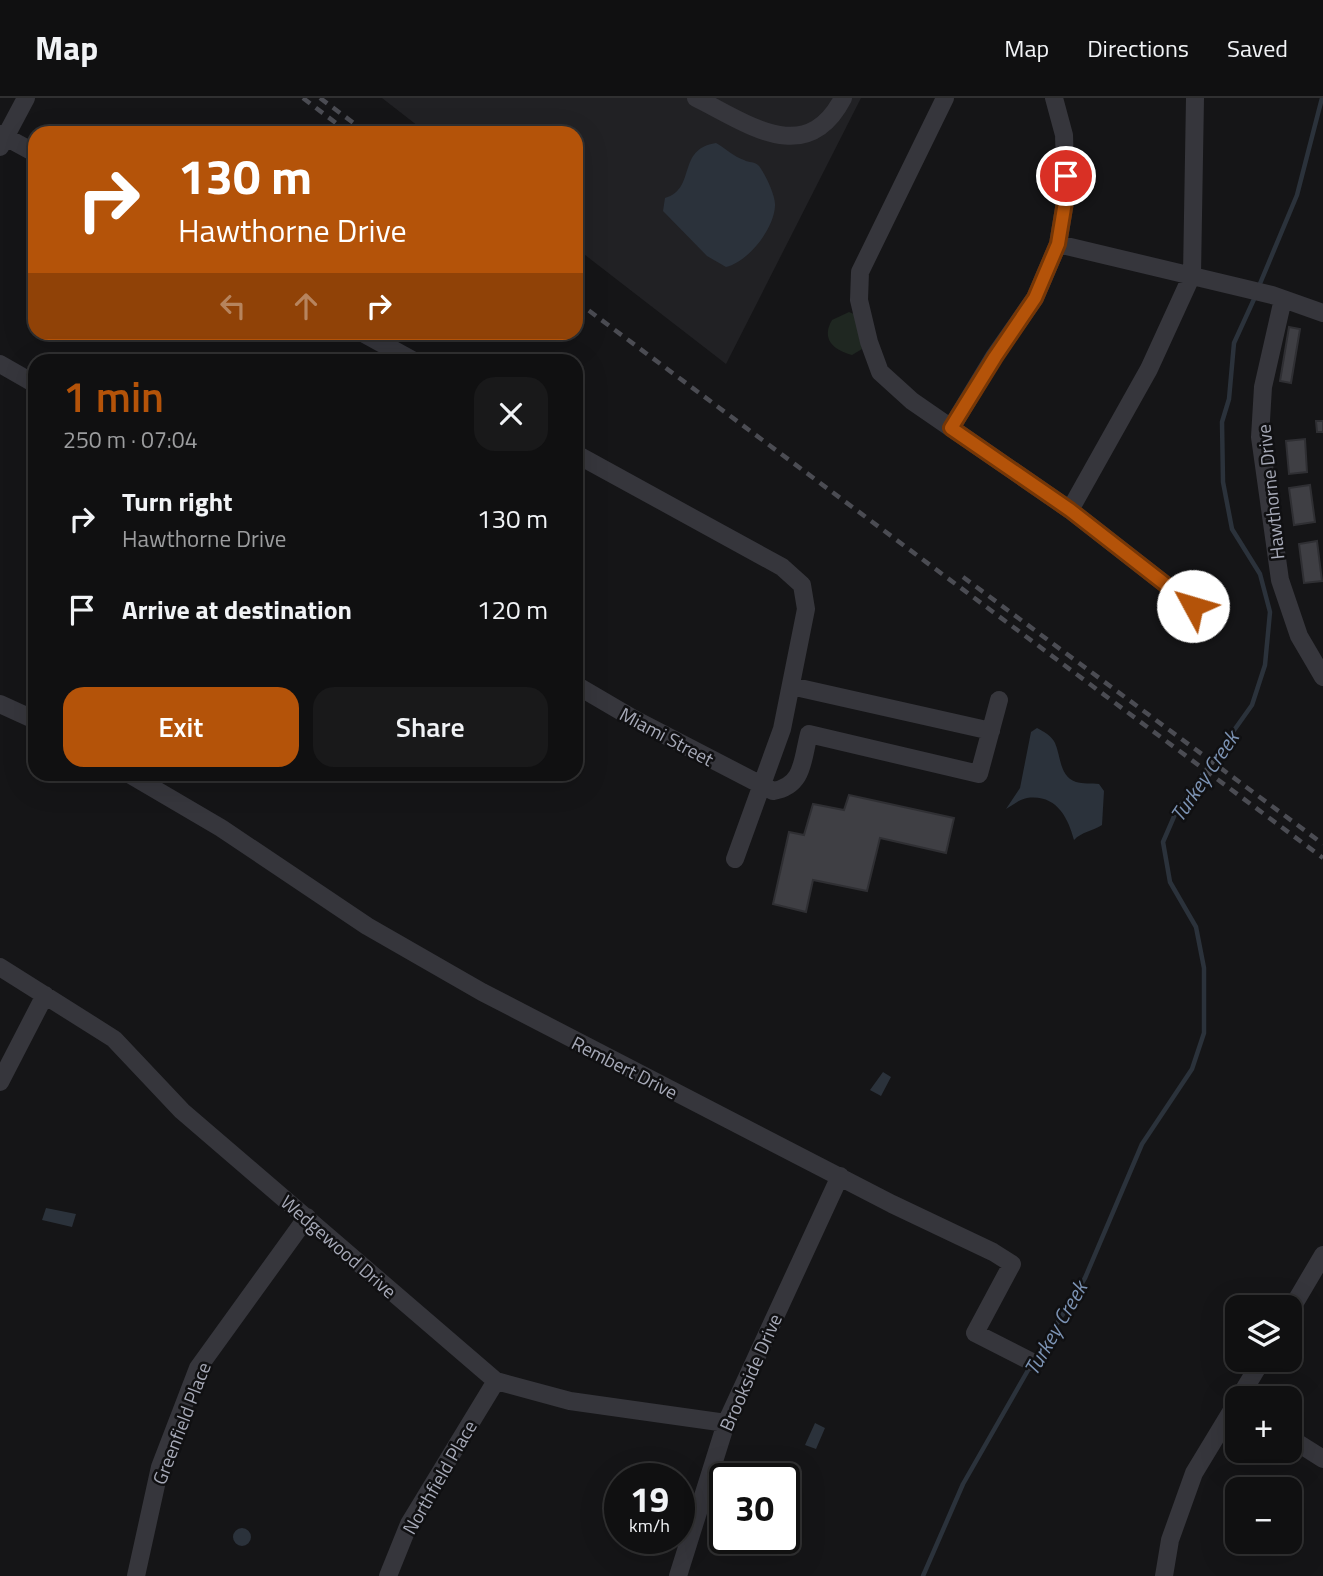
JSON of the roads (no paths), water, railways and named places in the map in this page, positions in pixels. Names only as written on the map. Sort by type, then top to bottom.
[{"type":"street","points":[[26,98],[2,139],[28,150]]},
{"type":"street","points":[[696,98],[768,133],[789,137],[813,130],[827,120],[843,98]]},
{"type":"street","points":[[945,98],[860,272],[859,300],[869,342],[880,372],[912,401],[1070,510],[1193,606]]},
{"type":"street","points":[[951,428],[1035,298],[1058,244],[1066,196],[1065,135],[1054,98]]},
{"type":"street","points":[[1070,510],[1149,369],[1192,275],[1195,98]]},
{"type":"street","points":[[1058,244],[1278,297],[1323,313]]},
{"type":"street","name":"Hawthorne Drive","points":[[1278,297],[1262,387],[1260,437],[1280,580],[1299,636],[1323,677]]},
{"type":"street","points":[[376,340],[401,354]]},
{"type":"street","points":[[0,364],[28,380]]},
{"type":"street","points":[[583,458],[782,567],[802,585],[806,609],[782,729],[735,859]]},
{"type":"street","points":[[792,686],[991,731]]},
{"type":"street","name":"Miami Street","points":[[583,689],[760,785]]},
{"type":"street","points":[[782,729],[979,774],[999,700]]},
{"type":"street","points":[[0,704],[28,717]]},
{"type":"street","points":[[760,785],[773,792],[785,789],[797,780],[809,734]]},
{"type":"street","name":"Rembert Drive","points":[[141,781],[221,828],[368,926],[482,992],[1012,1264],[975,1333],[1032,1362]]},
{"type":"street","name":"Wedgewood Drive","points":[[0,967],[114,1039],[182,1111],[496,1381],[569,1401],[726,1423]]},
{"type":"street","points":[[0,1082],[46,995]]},
{"type":"street","name":"Brookside Drive","points":[[678,1576],[726,1423],[840,1176]]},
{"type":"street","name":"Greenfield Place","points":[[136,1576],[160,1467],[198,1368],[307,1217]]},
{"type":"street","points":[[1299,1295],[1323,1255]]},
{"type":"street","name":"Northfield Place","points":[[388,1576],[409,1524],[496,1381]]},
{"type":"street","points":[[1164,1576],[1170,1540],[1194,1473],[1225,1423]]},
{"type":"street","points":[[1302,1446],[1323,1459]]},
{"type":"waterway","name":"Turkey Creek","points":[[1259,286],[1297,195],[1322,98]]},
{"type":"waterway","name":"Turkey Creek","points":[[1036,1358],[1085,1278],[1142,1144],[1192,1069],[1204,1033],[1204,968],[1196,927],[1170,882],[1163,842],[1176,812],[1252,705],[1265,665],[1270,612],[1260,574],[1232,529],[1223,482],[1222,422],[1229,399],[1234,343],[1255,297]]},
{"type":"waterway","name":"Turkey Creek","points":[[923,1576],[963,1484],[1031,1365]]},
{"type":"railway","points":[[303,98],[340,126]]},
{"type":"railway","points":[[320,98],[358,126]]},
{"type":"railway","points":[[583,306],[1323,858]]},
{"type":"railway","points":[[963,577],[1323,844]]}]
